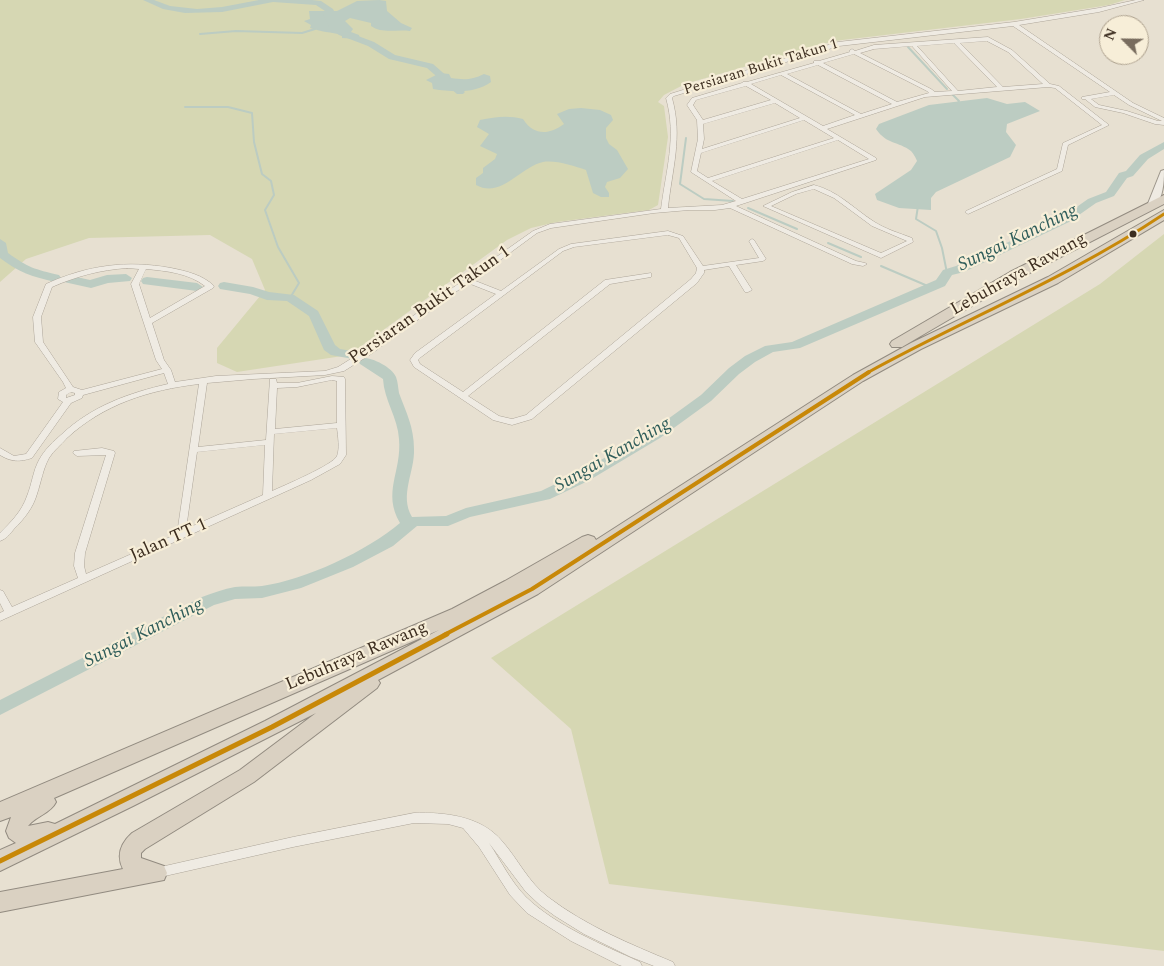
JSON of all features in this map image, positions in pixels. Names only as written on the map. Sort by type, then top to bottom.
[{"type":"highway","name":"Lebuhraya Rawang","points":[[0,812],[458,614],[573,550],[849,372],[1015,275],[1164,199]]},
{"type":"highway","name":"Lebuhraya Rawang","points":[[0,861],[126,800],[415,652],[532,589],[858,378],[916,346],[1034,290],[1075,268],[1164,214]]},
{"type":"highway","points":[[1015,275],[1040,269],[1049,272],[1050,275],[1034,290]]},
{"type":"highway","points":[[156,873],[140,869],[131,863],[129,855],[131,847],[247,776],[381,674],[415,652]]},
{"type":"highway","points":[[122,759],[79,788],[29,811],[17,825],[17,831],[23,836],[35,835],[88,812],[126,800]]},
{"type":"highway","points":[[0,902],[156,873]]},
{"type":"street","points":[[1014,24],[1099,10],[1142,0]]},
{"type":"street","points":[[1014,24],[1114,93],[1164,121]]},
{"type":"street","name":"Persiaran Bukit Takun 1","points":[[665,197],[676,136],[675,116],[669,98],[672,95],[838,44],[1014,24]]},
{"type":"street","points":[[741,201],[694,172],[700,152],[700,123],[690,105],[694,99],[853,51],[874,47],[988,40],[1010,51],[1048,85]]},
{"type":"street","points":[[956,42],[1001,88]]},
{"type":"street","points":[[838,44],[934,94]]},
{"type":"street","points":[[913,44],[955,91]]},
{"type":"street","points":[[816,62],[895,103]]},
{"type":"street","points":[[781,73],[859,115]]},
{"type":"street","points":[[690,208],[674,203],[665,197],[664,211],[690,208],[718,209],[874,160],[745,83]]},
{"type":"street","points":[[823,128],[895,103],[934,94],[1048,85],[1057,87],[1106,125],[1065,144],[1060,170],[968,212]]},
{"type":"street","points":[[1073,100],[1114,93]]},
{"type":"street","points":[[1087,98],[1097,106],[1125,112],[1157,123],[1164,121]]},
{"type":"street","points":[[700,123],[775,101]]},
{"type":"street","points":[[700,152],[806,118]]},
{"type":"street","points":[[708,180],[839,138]]},
{"type":"street","points":[[1152,206],[1157,196],[1160,179],[1164,173]]},
{"type":"street","points":[[814,187],[819,188],[842,201],[871,223],[910,239],[910,242],[881,256],[768,208],[766,206],[794,193],[814,187]]},
{"type":"street","points":[[732,206],[854,263],[864,264]]},
{"type":"street","name":"Persiaran Bukit Takun 1","points":[[0,538],[16,522],[26,508],[32,495],[38,470],[48,453],[61,437],[96,411],[138,393],[172,384],[325,373],[347,366],[535,232],[550,226],[664,211]]},
{"type":"street","points":[[800,238],[810,231],[824,237]]},
{"type":"street","points":[[668,233],[676,234],[681,237],[701,268],[700,274],[694,281],[529,417],[522,420],[504,421],[416,365],[414,360],[418,355],[502,294],[561,250],[573,245],[668,233]]},
{"type":"street","points":[[814,244],[824,237]]},
{"type":"street","points":[[701,268],[763,259],[763,256],[752,241]]},
{"type":"street","points":[[731,263],[748,290]]},
{"type":"street","points":[[70,389],[40,342],[38,317],[49,286],[79,273],[125,266],[144,266],[192,275],[210,286],[148,322]]},
{"type":"street","points":[[144,266],[135,284],[160,360],[167,370],[172,384]]},
{"type":"street","points":[[463,396],[608,282],[648,275]]},
{"type":"street","points":[[466,280],[502,294]]},
{"type":"street","points":[[160,360],[157,372],[162,386]]},
{"type":"street","points":[[0,451],[6,456],[14,458],[22,459],[29,456],[68,401],[77,398],[80,393],[167,370]]},
{"type":"street","points":[[267,496],[273,376]]},
{"type":"street","points":[[270,432],[342,426],[341,379],[332,378],[297,385],[273,386]]},
{"type":"street","points":[[181,535],[203,381]]},
{"type":"street","points":[[68,401],[61,397],[62,394],[70,389],[80,393]]},
{"type":"street","name":"Jalan TT 1","points":[[0,617],[267,496],[337,462],[342,455],[342,426]]},
{"type":"street","points":[[193,450],[270,442]]},
{"type":"street","points":[[77,453],[108,451],[110,453],[80,553],[78,566],[84,579]]},
{"type":"street","points":[[0,594],[10,612]]},
{"type":"street","points":[[156,873],[293,842],[414,818],[433,816],[462,822],[491,836],[534,893],[568,918],[594,934],[669,966]]},
{"type":"street","points":[[462,822],[479,839],[508,883],[522,900],[535,911],[582,941],[636,966]]},
{"type":"green space","points":[[0,0],[1125,0],[1109,5],[1021,19],[834,41],[685,84],[664,95],[658,102],[664,106],[668,137],[658,205],[649,210],[557,222],[531,228],[507,240],[349,355],[237,372],[217,363],[217,348],[265,290],[252,259],[210,235],[89,238],[26,259],[0,282]]},
{"type":"green space","points":[[1164,234],[1164,951],[609,884],[571,729],[491,658],[1100,284]]},
{"type":"shaded area","points":[[357,1],[386,1],[387,11],[401,23],[412,28],[410,31],[380,30],[371,26],[371,23],[350,18],[345,21],[353,29],[351,32],[359,35],[360,39],[342,38],[342,35],[310,28],[311,25],[304,21],[310,19],[309,11],[337,11]]},
{"type":"shaded area","points":[[440,73],[449,74],[451,78],[464,79],[484,74],[490,76],[491,82],[478,89],[470,90],[433,89],[432,83],[426,80]]},
{"type":"shaded area","points":[[987,98],[1007,104],[1025,102],[1040,111],[1007,124],[1006,132],[1016,145],[1010,157],[936,192],[931,198],[931,210],[899,208],[877,200],[875,194],[911,170],[917,161],[911,151],[884,138],[876,129],[879,124],[929,105]]},
{"type":"shaded area","points":[[569,109],[600,110],[611,115],[613,120],[606,128],[606,138],[609,144],[617,150],[628,169],[620,178],[607,182],[605,187],[609,197],[601,197],[593,193],[586,170],[554,162],[543,162],[535,165],[510,181],[494,188],[476,185],[476,178],[483,173],[483,168],[495,159],[497,154],[480,146],[489,134],[477,127],[480,120],[512,117],[523,119],[527,125],[537,131],[547,132],[564,124],[557,114]]},
{"type":"waterway","points":[[147,0],[163,7],[185,11],[210,11],[234,8],[270,0]]},
{"type":"waterway","points":[[276,0],[318,3],[330,11],[327,14],[332,25],[342,33],[371,44],[392,57],[430,66],[460,92]]},
{"type":"waterway","points":[[200,34],[236,31],[302,33],[315,29]]},
{"type":"waterway","points":[[908,47],[947,89]]},
{"type":"waterway","points":[[951,93],[959,101],[958,103]]},
{"type":"waterway","points":[[185,107],[228,107],[252,113],[254,142],[262,174],[271,181],[274,195],[265,210],[278,247],[299,283],[290,298]]},
{"type":"waterway","points":[[686,138],[680,184],[704,199],[733,201]]},
{"type":"waterway","name":"Sungai Kanching","points":[[408,524],[416,521],[448,521],[466,513],[545,495],[583,477],[655,435],[706,398],[734,371],[750,359],[770,349],[795,345],[941,283],[947,273],[960,269],[1065,220],[1092,201],[1110,194],[1123,175],[1129,174],[1144,157],[1164,145]]},
{"type":"waterway","points":[[918,206],[916,219],[936,231],[947,273]]},
{"type":"waterway","points":[[748,208],[797,229]]},
{"type":"waterway","points":[[0,243],[2,254],[19,267]]},
{"type":"waterway","points":[[828,243],[861,257]]},
{"type":"waterway","points":[[881,266],[930,287]]},
{"type":"waterway","points":[[24,269],[34,274],[55,278]]},
{"type":"waterway","points":[[68,279],[91,284],[107,279],[126,278]]},
{"type":"waterway","points":[[147,281],[197,287]]},
{"type":"waterway","points":[[224,286],[253,291],[267,296],[290,298],[314,314],[329,347],[336,352],[353,355]]},
{"type":"waterway","points":[[365,361],[381,370],[390,378],[392,391],[404,421],[407,453],[398,496],[402,513],[408,524]]},
{"type":"waterway","name":"Sungai Kanching","points":[[0,708],[208,601],[235,593],[262,592],[295,584],[347,563],[387,542],[408,524]]},
{"type":"transit line","points":[[0,861],[272,727],[532,589],[858,378],[916,346],[1053,280],[1164,214]]}]
